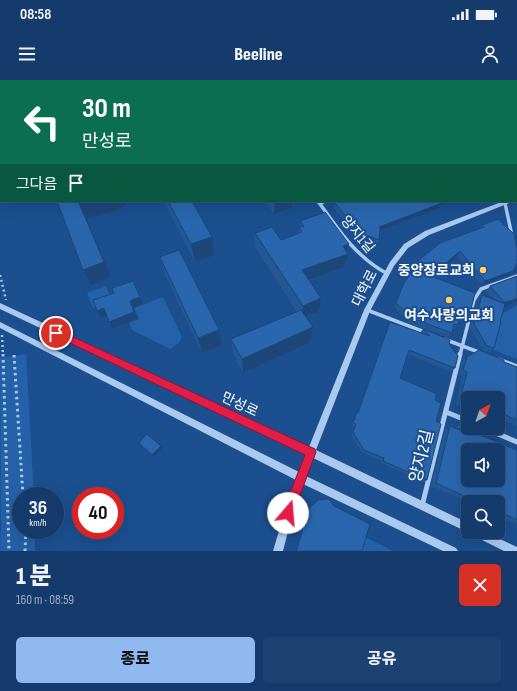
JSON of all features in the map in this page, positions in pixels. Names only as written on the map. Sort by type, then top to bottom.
[{"type":"street","name":"양지1길","points":[[319,202],[358,255],[376,269],[386,273]]},
{"type":"street","points":[[508,202],[513,238]]},
{"type":"street","name":"대학로","points":[[278,551],[292,501],[311,452],[367,310],[386,273],[398,255],[414,240],[427,233],[508,202]]},
{"type":"street","name":"양지2길","points":[[422,506],[473,303],[478,292],[517,276]]},
{"type":"street","name":"만성로","points":[[3,303],[461,525]]},
{"type":"street","points":[[367,310],[433,335]]},
{"type":"street","points":[[1,326],[301,478],[453,551]]},
{"type":"street","points":[[440,338],[489,356]]},
{"type":"street","points":[[496,359],[517,366]]},
{"type":"street","points":[[446,412],[461,418]]},
{"type":"street","points":[[500,435],[517,442]]},
{"type":"street","points":[[489,539],[514,551]]},
{"type":"path","points":[[0,275],[3,303]]},
{"type":"path","points":[[1,326],[9,551]]},
{"type":"path","points":[[14,355],[22,487]]},
{"type":"path","points":[[25,551],[26,539]]},
{"type":"shaded area","points":[[106,286],[112,300],[93,308],[87,293]]},
{"type":"shaded area","points":[[163,297],[182,337],[179,343],[170,349],[132,330],[129,323],[139,319],[134,308]]},
{"type":"shaded area","points":[[517,305],[517,359],[493,350],[502,314]]},
{"type":"shaded area","points":[[26,354],[33,487],[12,487],[12,539],[35,539],[35,551],[0,551],[0,358]]},
{"type":"shaded area","points":[[365,537],[393,551],[361,551]]},
{"type":"building","points":[[57,202],[82,202],[79,203],[104,262],[83,270]]},
{"type":"building","points":[[169,202],[193,202],[212,237],[191,244]]},
{"type":"building","points":[[335,203],[442,203],[379,227],[379,240],[369,236],[364,237]]},
{"type":"building","points":[[325,212],[349,244],[343,246],[348,254],[302,270],[321,298],[303,306],[255,233],[272,227],[281,240],[302,232],[299,227],[304,226],[300,221]]},
{"type":"building","points":[[498,219],[514,234],[517,247],[517,263],[513,271],[485,281],[460,251],[431,276],[475,293],[469,317],[462,307],[458,325],[454,324],[452,333],[412,318],[396,303],[403,285],[419,260],[440,243],[484,227],[482,225]]},
{"type":"building","points":[[179,250],[219,330],[198,338],[160,257]]},
{"type":"building","points":[[517,276],[517,298],[504,302],[490,286]]},
{"type":"building","points":[[133,281],[140,297],[130,301],[134,312],[109,322],[104,308],[97,311],[93,300],[114,293],[112,288]]},
{"type":"building","points":[[482,295],[505,304],[494,348],[487,346],[474,324]]},
{"type":"building","points":[[301,310],[313,327],[242,359],[231,339]]},
{"type":"building","points":[[390,322],[430,336],[423,329],[450,340],[449,344],[458,356],[455,368],[409,350],[400,378],[437,394],[435,400],[441,403],[436,421],[441,424],[427,480],[383,461],[384,458],[364,450],[353,432],[356,424],[353,423],[357,412],[358,413]]},
{"type":"building","points":[[479,350],[517,367],[517,420],[505,415],[505,391],[462,391],[467,372],[463,370],[467,357]]},
{"type":"building","points":[[461,424],[461,435],[480,435],[500,443],[461,443],[461,487],[505,487],[505,445],[517,450],[517,520],[505,514],[505,495],[462,495],[436,483],[450,426],[460,430]]},
{"type":"building","points":[[147,434],[161,446],[152,455],[139,443]]},
{"type":"building","points":[[318,500],[330,500],[334,506],[370,524],[362,551],[296,551],[302,533],[302,520],[308,509]]},
{"type":"place","name":"중앙장로교회","points":[[483,270]]},
{"type":"place","name":"여수사랑의교회","points":[[449,300]]},
{"type":"route","points":[[56,333],[311,452],[288,513]]}]
